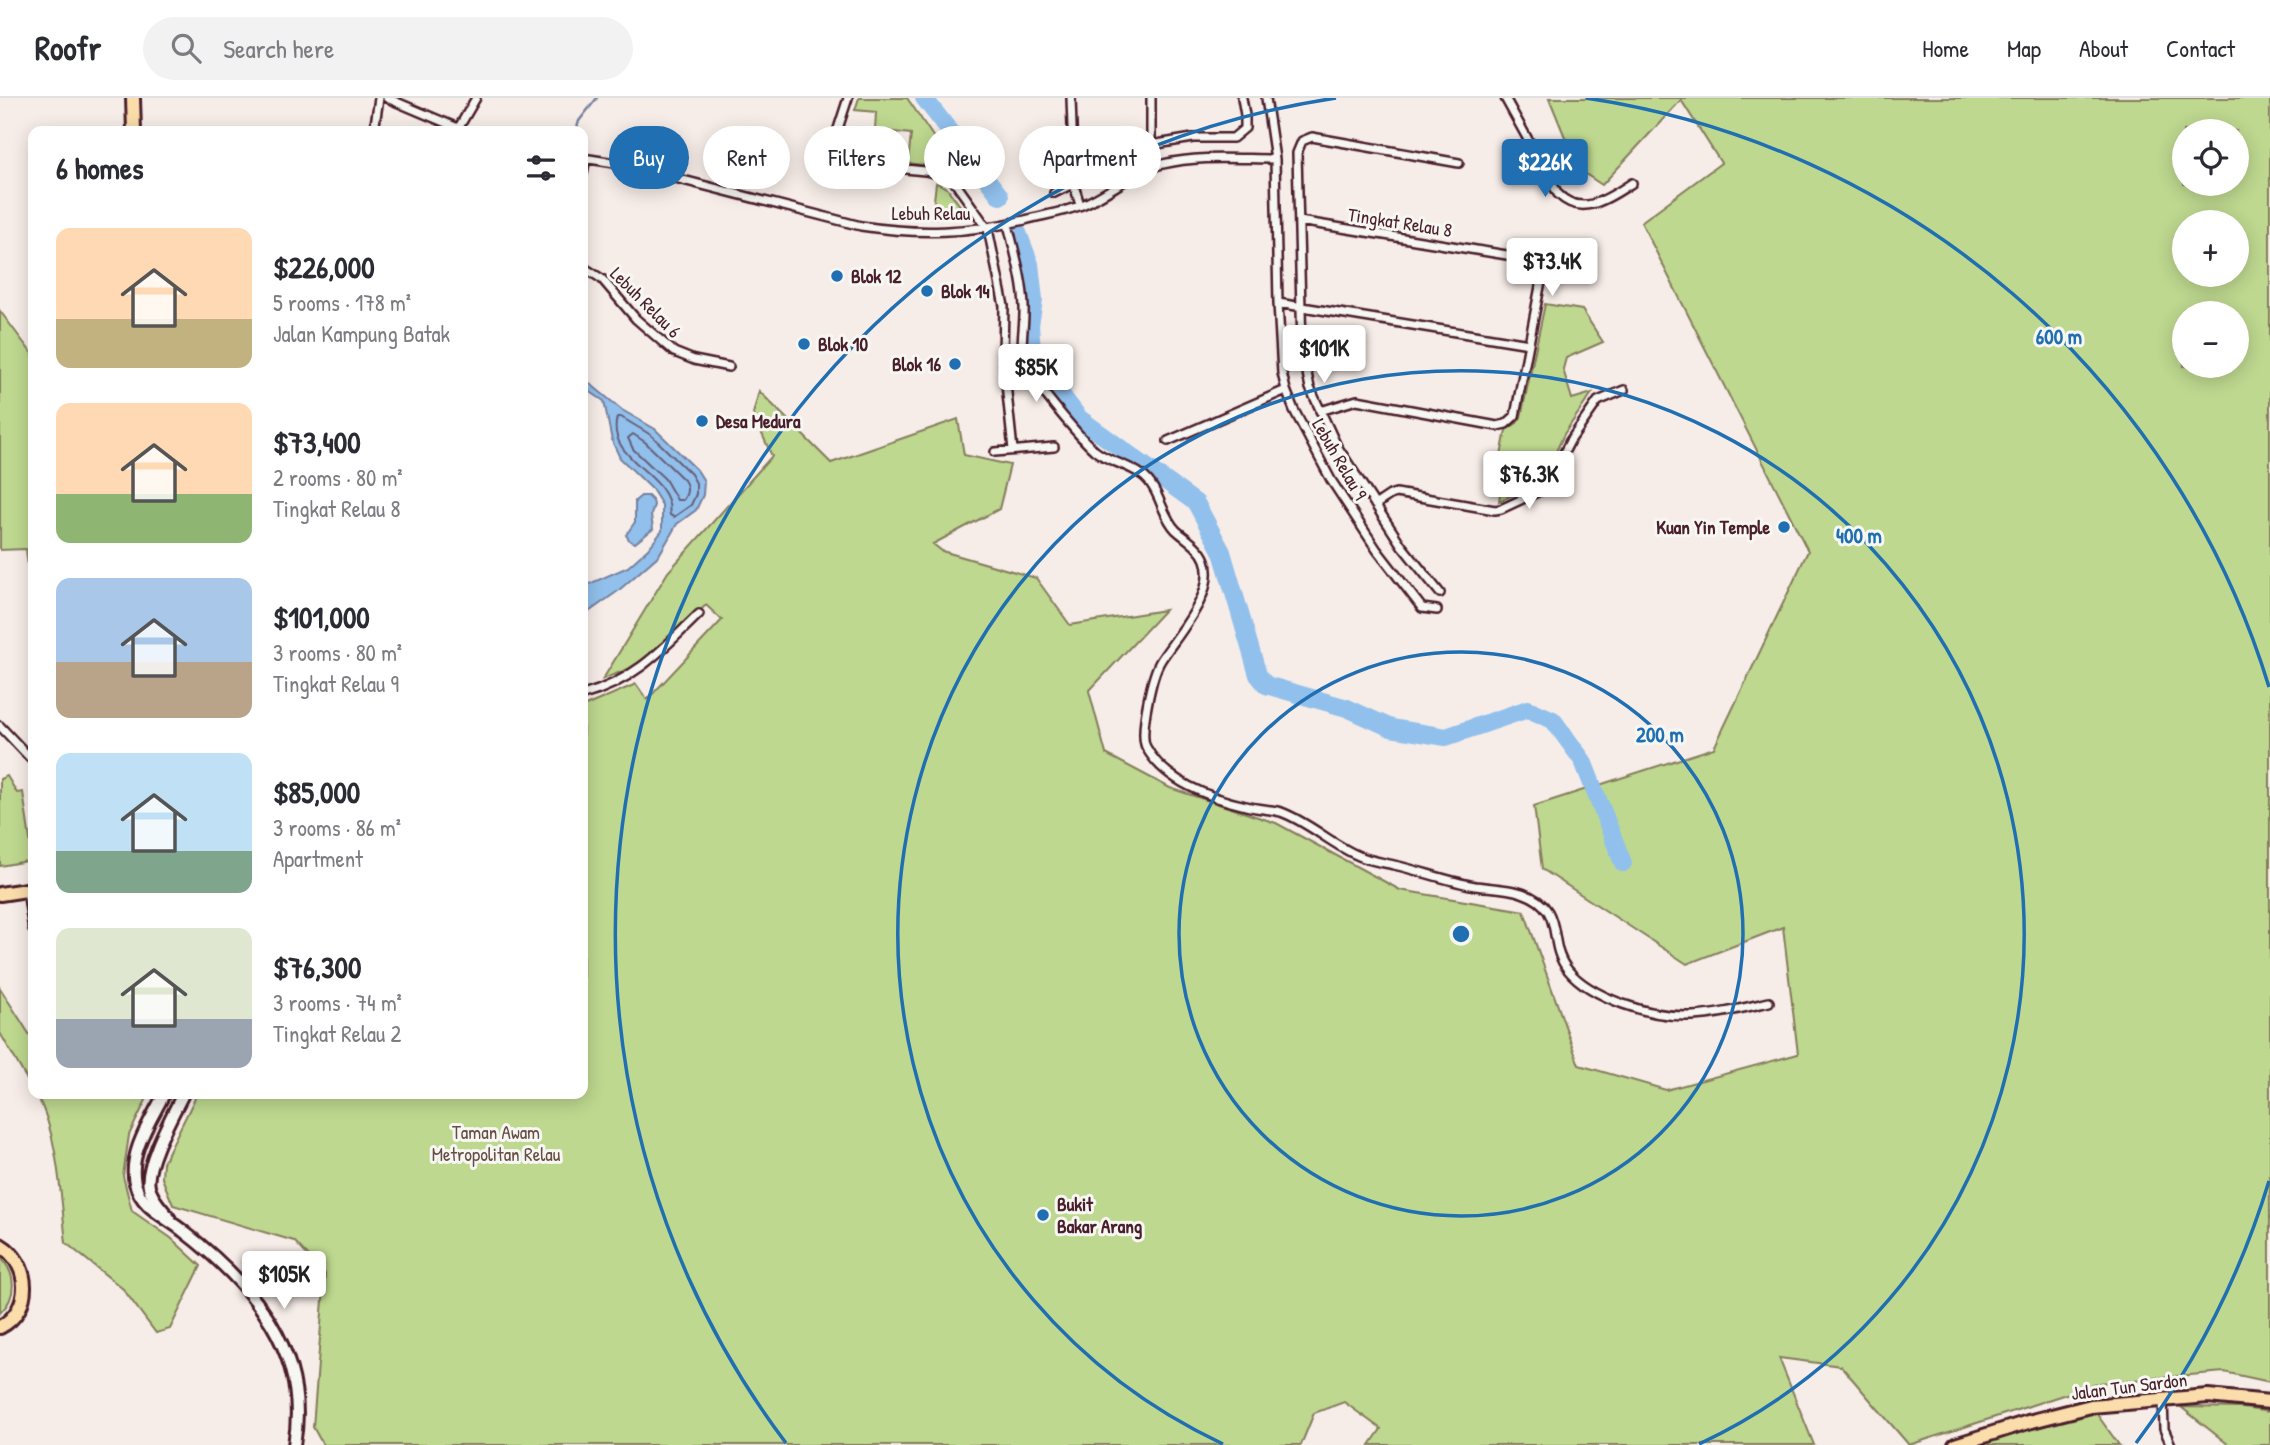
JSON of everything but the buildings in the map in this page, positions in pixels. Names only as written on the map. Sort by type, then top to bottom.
[{"type":"main road","points":[[134,98],[134,126]]},
{"type":"main road","points":[[0,894],[28,890]]},
{"type":"main road","points":[[162,1099],[138,1149],[134,1167],[135,1183],[151,1209],[172,1222],[218,1259],[271,1321],[285,1347],[297,1391],[298,1419],[294,1445]]},
{"type":"main road","points":[[172,1222],[155,1200],[149,1186],[148,1174],[181,1099]]},
{"type":"main road","points":[[0,1245],[17,1260],[23,1272],[25,1286],[17,1313],[0,1327]]},
{"type":"main road","name":"Jalan Tun Sardon","points":[[1955,1445],[2091,1406],[2208,1396],[2270,1402]]},
{"type":"street","points":[[375,126],[379,98]]},
{"type":"street","points":[[387,98],[453,126]]},
{"type":"street","points":[[464,126],[476,98]]},
{"type":"street","points":[[848,98],[834,141],[835,149],[847,163],[925,171],[951,177],[988,229],[1004,306],[1003,355],[1013,450]]},
{"type":"street","points":[[1071,98],[1072,126]]},
{"type":"street","points":[[1150,126],[1151,98]]},
{"type":"street","points":[[1161,142],[1193,138],[1233,138],[1242,133],[1246,122],[1242,98]]},
{"type":"street","name":"Lebuh Relau 9","points":[[1266,98],[1275,159],[1278,303],[1282,373],[1286,390],[1331,480],[1377,550],[1422,608],[1437,610]]},
{"type":"street","points":[[1505,98],[1558,194],[1566,202],[1577,205],[1606,200],[1633,183]]},
{"type":"street","points":[[1440,593],[1402,546],[1337,446],[1310,388],[1302,348],[1297,152],[1302,141],[1311,137],[1459,163]]},
{"type":"street","name":"Lebuh Relau","points":[[588,159],[621,164],[861,226],[929,232],[988,229],[1080,205],[1138,173],[1161,164],[1185,160],[1275,159]]},
{"type":"street","points":[[1054,193],[1064,189]]},
{"type":"street","points":[[1075,189],[1080,205]]},
{"type":"street","name":"Tingkat Relau 8","points":[[1299,221],[1535,262],[1541,269],[1542,276],[1529,344]]},
{"type":"street","points":[[1008,224],[1022,285],[1022,352],[1028,373],[1096,452],[1141,474],[1151,484],[1175,529],[1195,546],[1206,563],[1205,589],[1187,623],[1157,668],[1143,725],[1145,746],[1159,764],[1171,775],[1210,795],[1245,806],[1282,813],[1359,856],[1456,882],[1504,888],[1532,897],[1549,911],[1562,960],[1568,970],[1596,992],[1625,1005],[1657,1014],[1688,1018],[1710,1016],[1769,1002]]},
{"type":"street","name":"Lebuh Relau 6","points":[[588,270],[602,279],[636,319],[674,352],[694,360],[729,367]]},
{"type":"street","points":[[1278,303],[1529,344],[1516,416],[1506,424],[1497,426],[1357,400],[1320,411]]},
{"type":"street","points":[[1168,441],[1286,390]]},
{"type":"street","points":[[1375,505],[1396,494],[1492,510],[1546,488],[1570,441],[1598,401],[1624,390]]},
{"type":"street","points":[[995,452],[1054,447]]},
{"type":"street","points":[[588,694],[601,690],[635,672],[699,614]]},
{"type":"street","points":[[0,726],[28,756]]},
{"type":"street","points":[[2163,1398],[2164,1429],[2171,1445]]},
{"type":"green space","points":[[859,98],[907,98],[926,126],[924,126],[924,165],[910,163],[910,126],[875,126],[876,112],[855,110]]},
{"type":"green space","name":"Taman Awam Metropolitan Relau","points":[[1549,98],[2270,98],[2270,1382],[2224,1372],[2100,1383],[1909,1445],[1841,1366],[1779,1358],[1814,1445],[1370,1445],[1381,1429],[1344,1402],[1314,1413],[1301,1445],[323,1445],[313,1427],[325,1274],[294,1241],[173,1205],[162,1178],[163,1163],[195,1099],[588,1099],[588,705],[636,684],[647,700],[722,620],[706,605],[641,664],[603,679],[668,572],[772,456],[753,414],[759,391],[831,463],[958,419],[964,455],[1010,465],[999,509],[933,544],[942,551],[1036,578],[1070,625],[1165,610],[1089,691],[1106,754],[1170,788],[1276,823],[1400,890],[1524,911],[1579,1065],[1666,1090],[1798,1054],[1783,927],[1687,964],[1542,869],[1534,806],[1714,748],[1808,551],[1641,222],[1721,163],[1681,100],[1602,185],[1578,169]]},
{"type":"green space","points":[[935,189],[948,189],[967,215],[932,218]]},
{"type":"green space","points":[[1545,304],[1582,310],[1603,342],[1566,358],[1563,369],[1572,399],[1592,393],[1564,434],[1542,482],[1499,501],[1503,472],[1499,466],[1506,430],[1521,417]]},
{"type":"green space","points":[[0,311],[28,348],[28,567],[26,549],[0,550]]},
{"type":"green space","points":[[7,776],[17,793],[23,792],[28,826],[28,861],[0,866],[0,779]]},
{"type":"green space","points":[[0,988],[28,1032],[28,1081],[0,1033]]},
{"type":"green space","points":[[38,1099],[147,1099],[129,1135],[123,1176],[132,1211],[171,1238],[201,1266],[170,1329],[156,1333],[123,1289],[66,1243],[54,1146]]},
{"type":"green space","points":[[0,1257],[10,1271],[13,1285],[10,1300],[0,1313]]},
{"type":"green space","points":[[2091,1406],[2119,1445],[1979,1445]]},
{"type":"green space","points":[[2181,1407],[2243,1408],[2270,1412],[2270,1445],[2229,1445]]},
{"type":"water","points":[[588,382],[622,410],[655,429],[697,470],[704,481],[703,495],[696,510],[677,524],[659,555],[618,591],[588,612],[588,585],[628,567],[648,549],[662,531],[662,505],[652,489],[620,458],[612,441],[604,401],[588,390]]},
{"type":"water","points":[[641,496],[648,496],[653,501],[653,529],[635,543],[626,535],[635,522],[635,501]]},
{"type":"waterway","points":[[578,126],[597,98]]},
{"type":"waterway","points":[[924,98],[1000,196]]},
{"type":"waterway","points":[[1018,233],[1030,264],[1034,300],[1030,325],[1032,350],[1037,363],[1079,418],[1196,503],[1222,552],[1258,675],[1266,685],[1347,708],[1391,728],[1446,737],[1528,709],[1553,720],[1583,761],[1623,863]]},
{"type":"place","name":"Blok 12","points":[[837,276]]},
{"type":"place","name":"Blok 14","points":[[927,291]]},
{"type":"place","name":"Blok 10","points":[[804,344]]},
{"type":"place","name":"Blok 16","points":[[955,364]]},
{"type":"place","name":"Desa Medura","points":[[702,421]]},
{"type":"place","name":"Kuan Yin Temple","points":[[1784,527]]},
{"type":"place","name":"Bukit Bakar Arang","points":[[1043,1215]]}]
